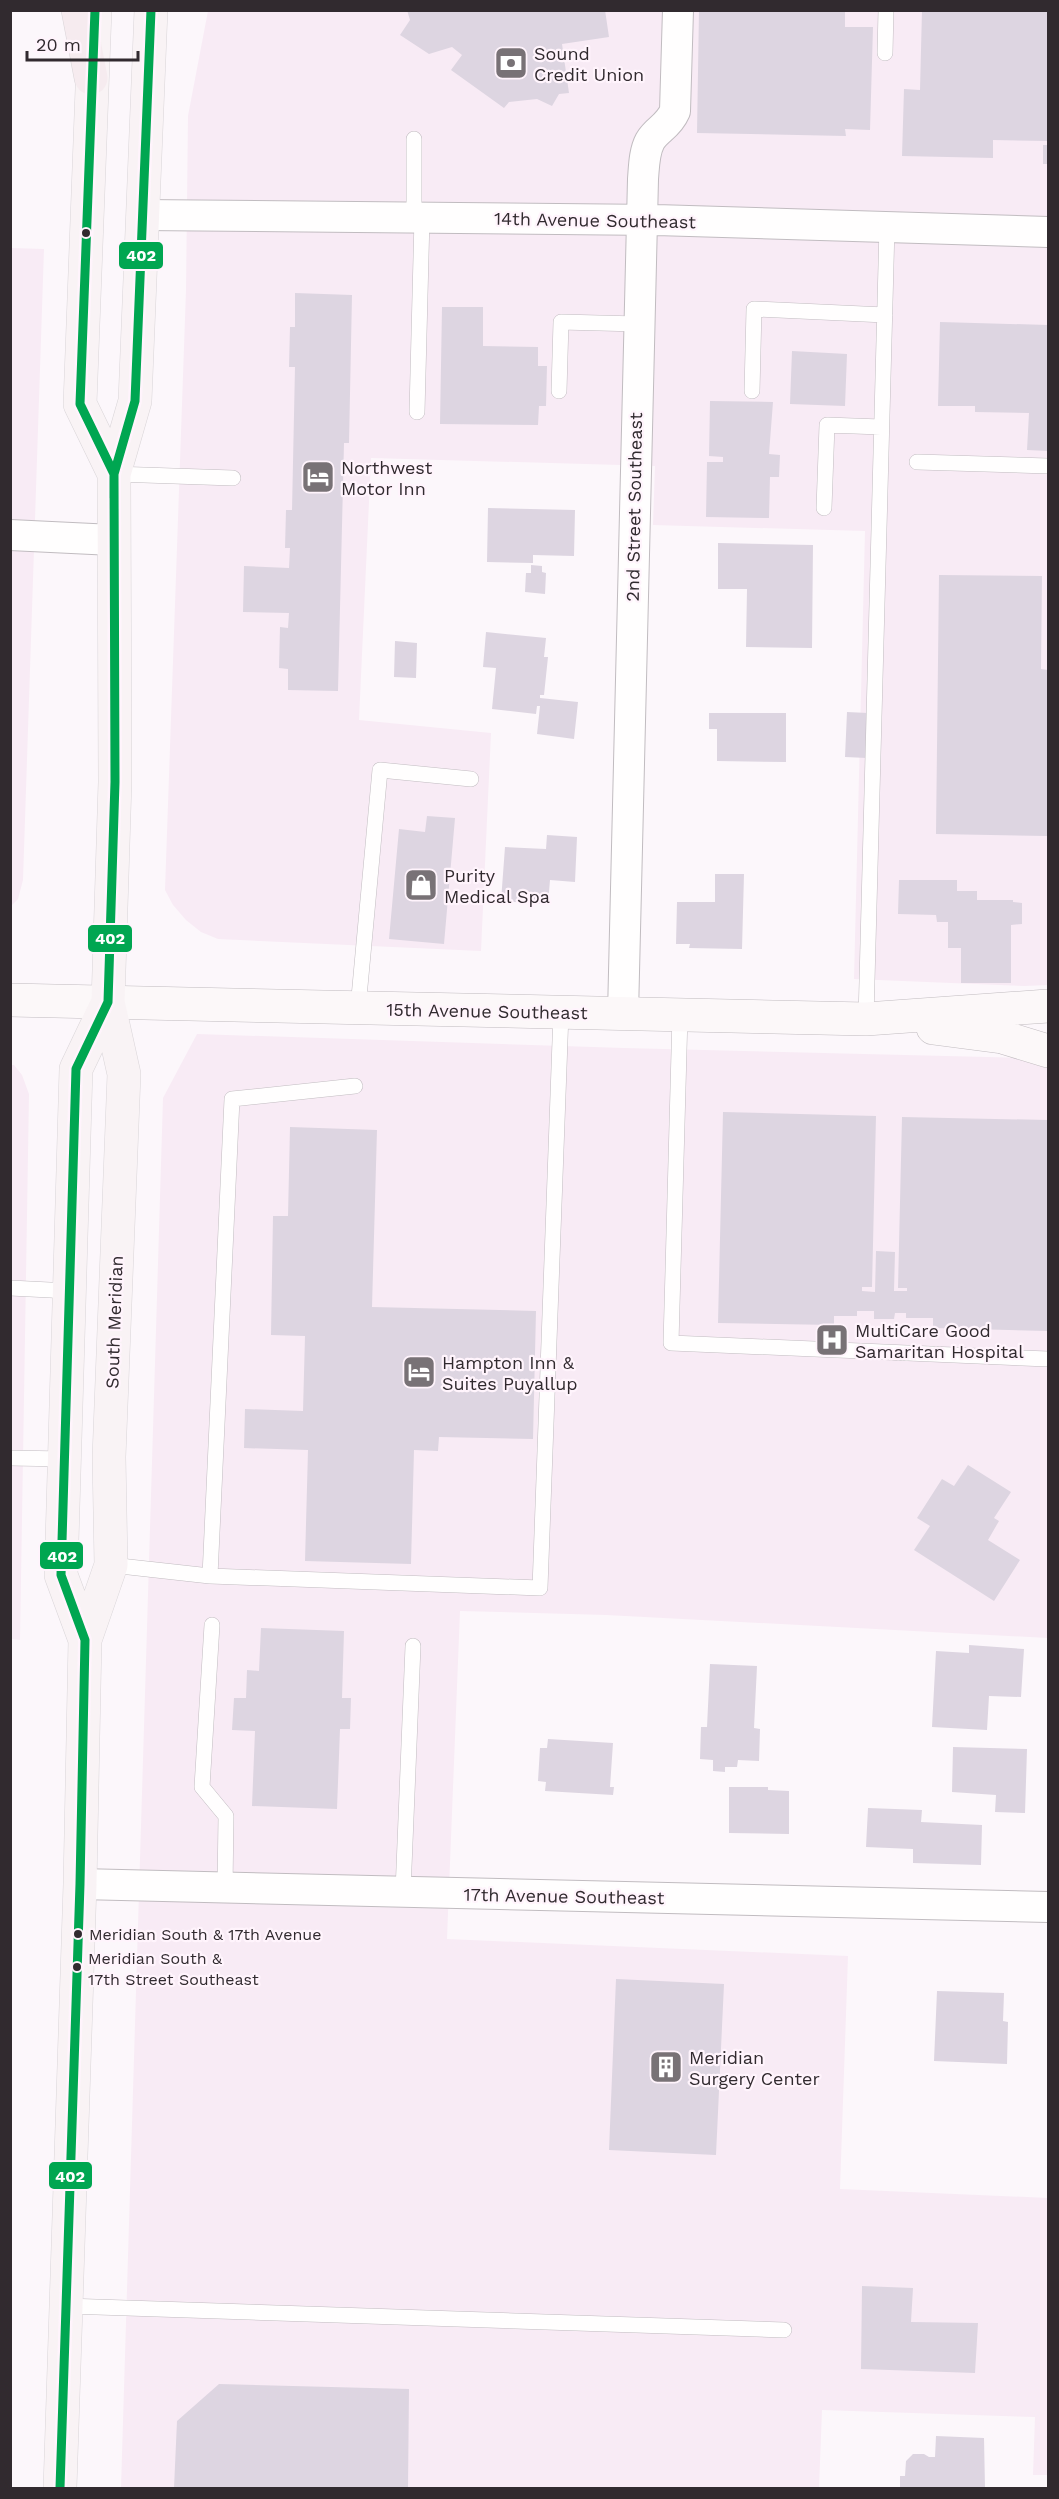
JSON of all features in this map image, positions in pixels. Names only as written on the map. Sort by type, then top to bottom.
[{"type":"highway","points":[[78,10],[91,78]]},
{"type":"main road","name":"South Meridian","points":[[95,10],[80,404],[114,474]]},
{"type":"main road","name":"South Meridian","points":[[60,2488],[80,1884],[85,1640],[111,1565],[109,1456],[124,1074],[108,1002],[115,782],[114,474],[135,401],[151,10]]},
{"type":"main road","name":"South Meridian","points":[[85,1640],[61,1575],[76,1069],[108,1002]]},
{"type":"street","name":"2nd Street Southeast","points":[[623,1014],[641,220],[645,154],[651,140],[669,123],[675,111],[678,10]]},
{"type":"street","name":"14th Avenue Southeast","points":[[142,215],[641,220],[1048,232]]},
{"type":"street","points":[[10,535],[113,540]]},
{"type":"street","name":"15th Avenue Southeast","points":[[10,1000],[866,1019],[1048,1006]]},
{"type":"street","name":"15th Avenue Southeast","points":[[866,1019],[1002,1037],[1048,1051]]},
{"type":"street","name":"17th Avenue Southeast","points":[[80,1884],[1048,1907]]},
{"type":"lane","points":[[885,53],[886,10]]},
{"type":"lane","points":[[414,139],[418,218],[417,412]]},
{"type":"lane","points":[[866,1019],[887,227]]},
{"type":"lane","points":[[752,391],[754,309],[885,315]]},
{"type":"lane","points":[[559,391],[561,322],[638,324]]},
{"type":"lane","points":[[824,508],[826,425],[881,427]]},
{"type":"lane","points":[[917,462],[1048,466]]},
{"type":"lane","points":[[114,474],[233,478]]},
{"type":"lane","points":[[358,1008],[380,770],[471,778]]},
{"type":"lane","points":[[111,1565],[210,1576],[540,1588],[561,1012]]},
{"type":"lane","points":[[680,1015],[670,1343],[1048,1359]]},
{"type":"lane","points":[[210,1576],[232,1099],[355,1086]]},
{"type":"lane","points":[[10,1288],[70,1291]]},
{"type":"lane","points":[[10,1458],[65,1459]]},
{"type":"lane","points":[[212,1625],[202,1787],[226,1816],[225,1888]]},
{"type":"lane","points":[[403,1892],[413,1646]]},
{"type":"lane","points":[[66,2306],[784,2330]]},
{"type":"shaded area","points":[[208,11],[1048,11],[1048,985],[854,979],[865,531],[653,525],[655,466],[371,458],[359,720],[491,733],[481,951],[218,939],[201,932],[173,905],[165,890],[186,290],[188,116]]},
{"type":"shaded area","points":[[11,248],[44,249],[23,880],[18,899],[11,906]]},
{"type":"shaded area","points":[[197,1034],[1031,1058],[1048,1065],[1048,1638],[606,1615],[460,1611],[447,1939],[848,1956],[840,2189],[1048,2198],[1048,2475],[1033,2475],[1035,2417],[822,2410],[819,2488],[121,2488],[163,1098]]},
{"type":"shaded area","points":[[11,1065],[14,1065],[22,1075],[29,1094],[20,1640],[11,1639]]},
{"type":"building","name":"Sound Credit Union","points":[[407,10],[605,10],[609,37],[562,44],[569,93],[559,94],[552,106],[537,99],[509,102],[504,108],[451,70],[462,55],[452,47],[429,54],[400,35],[410,20]]},
{"type":"building","points":[[699,10],[845,10],[845,27],[873,27],[870,130],[845,129],[846,136],[697,133]]},
{"type":"building","points":[[922,10],[1048,10],[1048,141],[993,140],[993,158],[902,156],[904,89],[920,90]]},
{"type":"building","points":[[1043,145],[1048,145],[1048,164],[1043,164]]},
{"type":"building","name":"Northwest Motor Inn","points":[[295,293],[352,295],[349,443],[344,443],[338,691],[288,690],[288,669],[279,668],[280,627],[288,628],[289,613],[243,612],[244,566],[289,568],[290,548],[285,548],[286,510],[292,510],[295,367],[289,367],[290,327],[295,327]]},
{"type":"building","points":[[442,307],[483,307],[483,346],[538,347],[538,366],[547,366],[546,406],[539,406],[538,425],[440,424]]},
{"type":"building","points":[[940,322],[1048,325],[1048,451],[1027,450],[1029,413],[975,412],[975,406],[938,406]]},
{"type":"building","points":[[792,351],[847,354],[845,406],[790,404]]},
{"type":"building","points":[[710,401],[773,402],[769,454],[780,455],[779,477],[770,477],[769,518],[706,517],[707,462],[723,462],[723,457],[709,456]]},
{"type":"building","points":[[488,508],[575,510],[574,556],[533,555],[533,563],[487,562]]},
{"type":"building","points":[[718,543],[813,545],[812,648],[746,647],[747,589],[718,589]]},
{"type":"building","points":[[531,565],[542,566],[542,572],[546,573],[545,594],[525,592],[526,573],[531,573]]},
{"type":"building","points":[[939,575],[1042,576],[1041,669],[1048,670],[1047,836],[936,834]]},
{"type":"building","points":[[486,632],[546,638],[544,657],[548,657],[544,695],[540,695],[540,698],[578,702],[574,739],[537,734],[540,706],[537,706],[536,714],[492,709],[496,668],[483,667]]},
{"type":"building","points":[[395,641],[417,643],[416,678],[394,677]]},
{"type":"building","points":[[847,712],[868,713],[867,758],[845,757]]},
{"type":"building","points":[[709,713],[786,713],[786,762],[717,761],[717,729],[709,729]]},
{"type":"building","name":"Purity Medical Spa","points":[[427,816],[455,818],[444,944],[389,939],[399,829],[425,832]]},
{"type":"building","points":[[547,835],[577,837],[575,882],[550,880],[548,904],[501,901],[505,847],[546,849]]},
{"type":"building","points":[[715,874],[744,874],[742,949],[689,948],[690,944],[676,944],[677,902],[715,902]]},
{"type":"building","points":[[899,880],[957,880],[957,891],[977,891],[977,900],[1013,900],[1013,902],[1022,903],[1022,924],[1011,925],[1011,983],[961,983],[961,948],[948,948],[948,922],[937,922],[936,915],[898,914]]},
{"type":"building","points":[[723,1112],[876,1116],[872,1287],[862,1287],[862,1291],[875,1292],[876,1251],[895,1252],[894,1291],[907,1291],[907,1288],[898,1288],[902,1117],[1048,1120],[1048,1331],[933,1328],[933,1318],[906,1318],[906,1313],[895,1313],[894,1319],[874,1319],[874,1311],[857,1311],[857,1316],[834,1316],[834,1325],[718,1323]]},
{"type":"building","name":"Hampton Inn & Suites Puyallup","points":[[290,1127],[377,1130],[372,1307],[536,1311],[533,1439],[439,1437],[438,1451],[414,1450],[411,1564],[305,1561],[308,1450],[244,1448],[245,1409],[303,1411],[305,1336],[271,1335],[273,1216],[288,1216]]},
{"type":"building","points":[[968,1465],[1011,1492],[994,1518],[999,1521],[988,1540],[1020,1560],[994,1601],[914,1550],[930,1526],[917,1518],[942,1479],[954,1486]]},
{"type":"building","points":[[261,1628],[344,1631],[342,1698],[351,1698],[350,1729],[340,1729],[337,1809],[252,1806],[255,1731],[232,1730],[234,1698],[246,1698],[247,1670],[259,1671]]},
{"type":"building","points":[[969,1645],[1024,1649],[1021,1697],[989,1696],[987,1730],[932,1727],[936,1651],[969,1653]]},
{"type":"building","points":[[710,1664],[757,1666],[754,1728],[760,1729],[759,1761],[738,1760],[737,1767],[725,1767],[725,1772],[713,1771],[713,1760],[700,1759],[701,1727],[707,1727]]},
{"type":"building","points":[[548,1739],[613,1743],[610,1787],[614,1787],[613,1795],[545,1791],[546,1782],[538,1781],[540,1748],[547,1748]]},
{"type":"building","points":[[953,1747],[1027,1749],[1025,1813],[995,1812],[996,1795],[952,1792]]},
{"type":"building","points":[[729,1787],[768,1787],[768,1790],[789,1791],[789,1834],[729,1833]]},
{"type":"building","points":[[868,1808],[922,1810],[921,1822],[982,1825],[981,1865],[913,1863],[913,1849],[866,1847]]},
{"type":"building","name":"Meridian Surgery Center","points":[[616,1979],[724,1984],[716,2155],[609,2150]]},
{"type":"building","points":[[937,1991],[1004,1993],[1003,2021],[1008,2022],[1007,2064],[934,2061]]},
{"type":"building","points":[[862,2286],[913,2288],[911,2322],[978,2323],[975,2373],[861,2369]]},
{"type":"building","points":[[219,2384],[409,2389],[408,2488],[174,2488],[177,2421]]},
{"type":"building","points":[[936,2436],[984,2438],[985,2488],[900,2488],[900,2476],[905,2476],[906,2461],[913,2454],[935,2457]]},
{"type":"transit line","name":"402","points":[[60,2488],[80,1884],[85,1640],[61,1575],[76,1069],[108,1002],[115,782],[114,474],[80,404],[95,10]]},
{"type":"transit line","name":"402","points":[[114,498],[114,474],[135,401],[151,10]]},
{"type":"place","name":"Sound Credit Union","points":[[511,63]]},
{"type":"place","name":"Northwest Motor Inn","points":[[318,477]]},
{"type":"place","name":"Purity Medical Spa","points":[[421,885]]},
{"type":"place","name":"MultiCare Good Samaritan Hospital","points":[[832,1340]]},
{"type":"place","name":"Hampton Inn & Suites Puyallup","points":[[419,1372]]},
{"type":"place","name":"Meridian South & 17th Avenue","points":[[78,1934]]},
{"type":"place","name":"Meridian South & 17th Street Southeast","points":[[77,1967]]},
{"type":"place","name":"Meridian Surgery Center","points":[[666,2067]]}]
